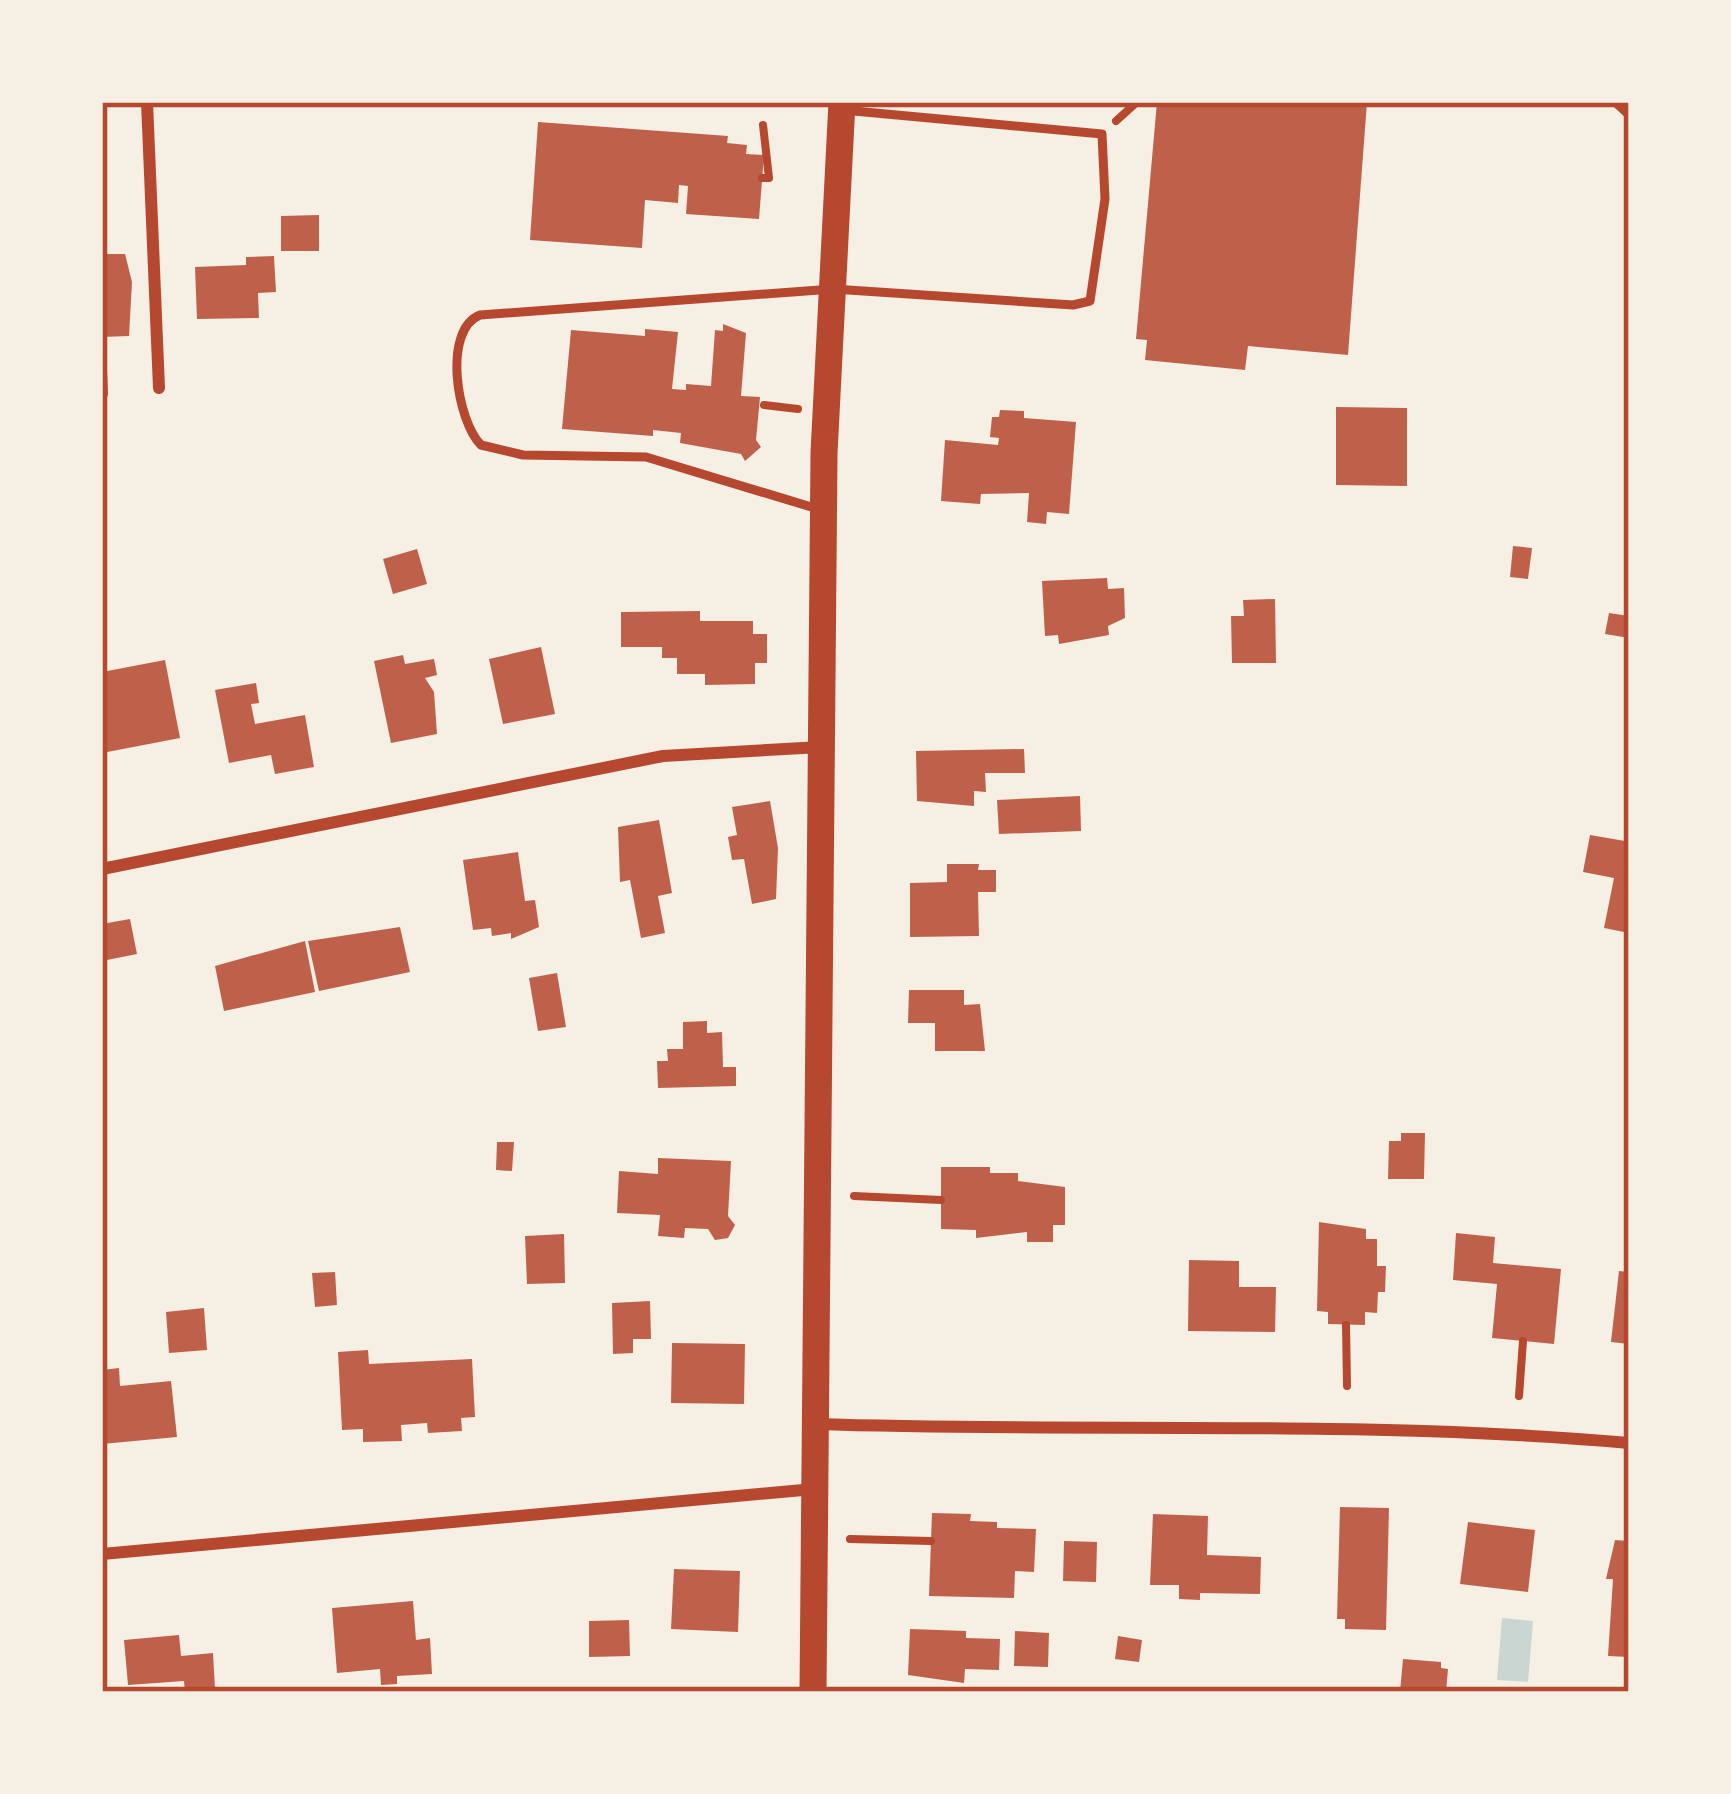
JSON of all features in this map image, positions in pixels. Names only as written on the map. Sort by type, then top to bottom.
[{"type":"main road","points":[[813,1692],[824,511],[841,106]]},
{"type":"street","points":[[147,102],[159,388]]},
{"type":"street","points":[[102,869],[663,756],[821,747]]},
{"type":"street","points":[[815,1424],[1266,1427],[1529,1434],[1629,1443]]},
{"type":"street","points":[[102,1554],[814,1489]]},
{"type":"lane","points":[[1616,102],[1627,113]]},
{"type":"lane","points":[[824,511],[646,457],[523,455],[481,445],[463,420],[458,341],[470,319],[480,315],[833,289],[1090,302],[1100,261],[1106,142],[1093,129],[841,106]]},
{"type":"path","points":[[762,178],[769,178],[770,163],[763,125]]},
{"type":"path","points":[[102,345],[104,394]]},
{"type":"path","points":[[764,405],[800,409]]},
{"type":"path","points":[[854,1196],[941,1200]]},
{"type":"path","points":[[1346,1324],[1347,1386]]},
{"type":"path","points":[[1519,1396],[1523,1341]]},
{"type":"path","points":[[850,1539],[931,1540]]},
{"type":"shaded area","points":[[1502,1618],[1533,1621],[1528,1682],[1497,1680]]},
{"type":"building","points":[[1157,102],[1367,102],[1348,355],[1248,346],[1245,370],[1145,360],[1147,340],[1136,339]]},
{"type":"building","points":[[538,122],[728,136],[727,143],[747,145],[746,154],[764,155],[759,219],[686,214],[688,186],[679,185],[678,203],[645,200],[642,248],[530,240]]},
{"type":"building","points":[[319,215],[319,251],[281,251],[281,216]]},
{"type":"building","points":[[102,254],[125,254],[132,282],[129,336],[102,337]]},
{"type":"building","points":[[274,256],[276,292],[258,293],[259,318],[197,319],[195,267],[246,265],[246,257]]},
{"type":"building","points":[[723,324],[746,333],[741,396],[760,397],[756,440],[761,447],[745,461],[741,454],[680,443],[681,433],[653,430],[653,436],[562,429],[571,330],[645,336],[645,329],[678,332],[672,389],[686,390],[686,384],[711,386],[715,330],[723,331]]},
{"type":"building","points":[[1336,407],[1407,408],[1407,486],[1336,485]]},
{"type":"building","points":[[1000,410],[1024,411],[1024,418],[1076,422],[1069,514],[1047,512],[1046,524],[1027,522],[1029,493],[981,494],[980,504],[941,501],[945,440],[998,445],[999,438],[990,437],[992,417],[999,417]]},
{"type":"building","points":[[1513,546],[1532,548],[1528,579],[1510,577]]},
{"type":"building","points":[[417,549],[427,584],[393,594],[383,559]]},
{"type":"building","points":[[1107,578],[1108,589],[1124,588],[1125,618],[1108,626],[1109,635],[1059,644],[1058,635],[1045,636],[1042,581]]},
{"type":"building","points":[[1275,599],[1276,663],[1232,663],[1231,616],[1244,616],[1243,600]]},
{"type":"building","points":[[700,611],[700,621],[753,621],[753,634],[767,634],[767,663],[755,663],[755,684],[705,685],[705,674],[677,674],[677,658],[662,658],[662,647],[621,647],[621,612]]},
{"type":"building","points":[[1609,613],[1629,616],[1629,638],[1605,634]]},
{"type":"building","points":[[541,647],[555,714],[503,724],[489,659]]},
{"type":"building","points":[[403,655],[405,664],[434,659],[437,675],[425,678],[434,692],[437,734],[391,743],[374,661]]},
{"type":"building","points":[[165,660],[180,738],[102,753],[102,672]]},
{"type":"building","points":[[256,683],[259,703],[251,704],[255,724],[305,715],[314,767],[275,774],[271,755],[229,763],[215,690]]},
{"type":"building","points":[[1024,749],[1025,773],[985,773],[986,792],[974,791],[974,806],[917,801],[916,751]]},
{"type":"building","points":[[1080,796],[1081,831],[999,834],[997,800]]},
{"type":"building","points":[[770,801],[778,848],[776,899],[752,904],[744,859],[732,860],[728,837],[737,835],[732,807]]},
{"type":"building","points":[[659,820],[672,893],[658,896],[665,933],[641,938],[630,880],[620,882],[618,827]]},
{"type":"building","points":[[1627,829],[1629,933],[1604,928],[1614,878],[1583,872],[1590,835],[1625,841]]},
{"type":"building","points":[[518,852],[525,901],[535,900],[539,927],[511,939],[511,933],[492,936],[491,928],[473,930],[463,860]]},
{"type":"building","points":[[947,864],[979,864],[978,870],[996,870],[996,892],[978,892],[979,936],[910,937],[910,883],[947,882]]},
{"type":"building","points":[[130,919],[137,954],[102,961],[102,924]]},
{"type":"building","points":[[400,927],[410,972],[319,991],[308,941]]},
{"type":"building","points":[[305,941],[315,992],[224,1011],[215,966]]},
{"type":"building","points":[[557,973],[566,1027],[538,1031],[529,978]]},
{"type":"building","points":[[909,990],[964,990],[964,1005],[980,1004],[985,1051],[935,1051],[935,1023],[908,1023]]},
{"type":"building","points":[[707,1021],[707,1033],[722,1032],[723,1067],[736,1067],[736,1086],[658,1088],[657,1061],[668,1061],[667,1049],[683,1049],[683,1022]]},
{"type":"building","points":[[1401,1133],[1425,1133],[1424,1179],[1388,1179],[1389,1141],[1401,1141]]},
{"type":"building","points":[[497,1142],[514,1142],[512,1171],[496,1170]]},
{"type":"building","points":[[658,1158],[731,1161],[728,1216],[735,1225],[728,1238],[715,1240],[708,1229],[685,1228],[684,1238],[658,1236],[660,1215],[617,1213],[619,1171],[658,1174]]},
{"type":"building","points":[[941,1167],[990,1167],[990,1173],[1018,1173],[1018,1181],[1065,1187],[1065,1225],[1053,1225],[1053,1242],[1027,1242],[1027,1232],[976,1238],[976,1230],[941,1229]]},
{"type":"building","points":[[1319,1222],[1366,1229],[1366,1239],[1377,1239],[1377,1266],[1386,1266],[1385,1292],[1378,1292],[1377,1313],[1365,1312],[1365,1325],[1328,1324],[1328,1312],[1317,1311]]},
{"type":"building","points":[[1456,1233],[1495,1237],[1493,1263],[1561,1269],[1554,1344],[1492,1338],[1497,1284],[1453,1280]]},
{"type":"building","points":[[564,1234],[565,1283],[527,1284],[525,1236]]},
{"type":"building","points":[[1189,1260],[1239,1261],[1239,1287],[1276,1287],[1275,1332],[1188,1331]]},
{"type":"building","points":[[1619,1271],[1629,1272],[1629,1344],[1611,1342]]},
{"type":"building","points":[[335,1272],[337,1305],[315,1307],[312,1273]]},
{"type":"building","points":[[650,1301],[651,1339],[633,1339],[633,1353],[613,1354],[612,1303]]},
{"type":"building","points":[[204,1308],[207,1350],[169,1353],[166,1312]]},
{"type":"building","points":[[672,1343],[745,1344],[744,1404],[671,1403]]},
{"type":"building","points":[[368,1350],[369,1364],[472,1359],[475,1417],[461,1418],[462,1431],[428,1433],[427,1423],[401,1425],[402,1441],[363,1442],[363,1429],[342,1430],[338,1352]]},
{"type":"building","points":[[119,1368],[120,1386],[171,1381],[177,1437],[102,1444],[102,1370]]},
{"type":"building","points":[[1340,1507],[1389,1508],[1386,1630],[1345,1629],[1345,1619],[1337,1619]]},
{"type":"building","points":[[932,1513],[971,1514],[970,1521],[997,1522],[997,1528],[1036,1529],[1034,1572],[1015,1571],[1014,1598],[929,1596]]},
{"type":"building","points":[[1153,1514],[1208,1516],[1207,1555],[1261,1557],[1260,1594],[1200,1593],[1200,1600],[1179,1599],[1179,1585],[1150,1585]]},
{"type":"building","points":[[1468,1522],[1535,1530],[1528,1592],[1460,1584]]},
{"type":"building","points":[[1615,1540],[1629,1541],[1629,1657],[1608,1656],[1613,1579],[1606,1579]]},
{"type":"building","points":[[1064,1541],[1097,1542],[1096,1582],[1063,1581]]},
{"type":"building","points":[[674,1569],[740,1571],[738,1632],[671,1629]]},
{"type":"building","points":[[413,1601],[416,1640],[430,1638],[432,1674],[397,1676],[397,1684],[381,1685],[380,1669],[337,1673],[332,1608]]},
{"type":"building","points":[[629,1620],[630,1656],[589,1657],[589,1621]]},
{"type":"building","points":[[910,1629],[966,1631],[966,1638],[1000,1639],[999,1670],[965,1669],[964,1683],[908,1675]]},
{"type":"building","points":[[1015,1631],[1049,1633],[1048,1667],[1014,1666]]},
{"type":"building","points":[[179,1635],[181,1656],[213,1653],[215,1689],[185,1692],[184,1681],[128,1685],[124,1640]]},
{"type":"building","points":[[1118,1636],[1142,1640],[1139,1662],[1115,1659]]},
{"type":"building","points":[[1403,1659],[1441,1662],[1441,1668],[1448,1669],[1446,1692],[1400,1692]]}]
